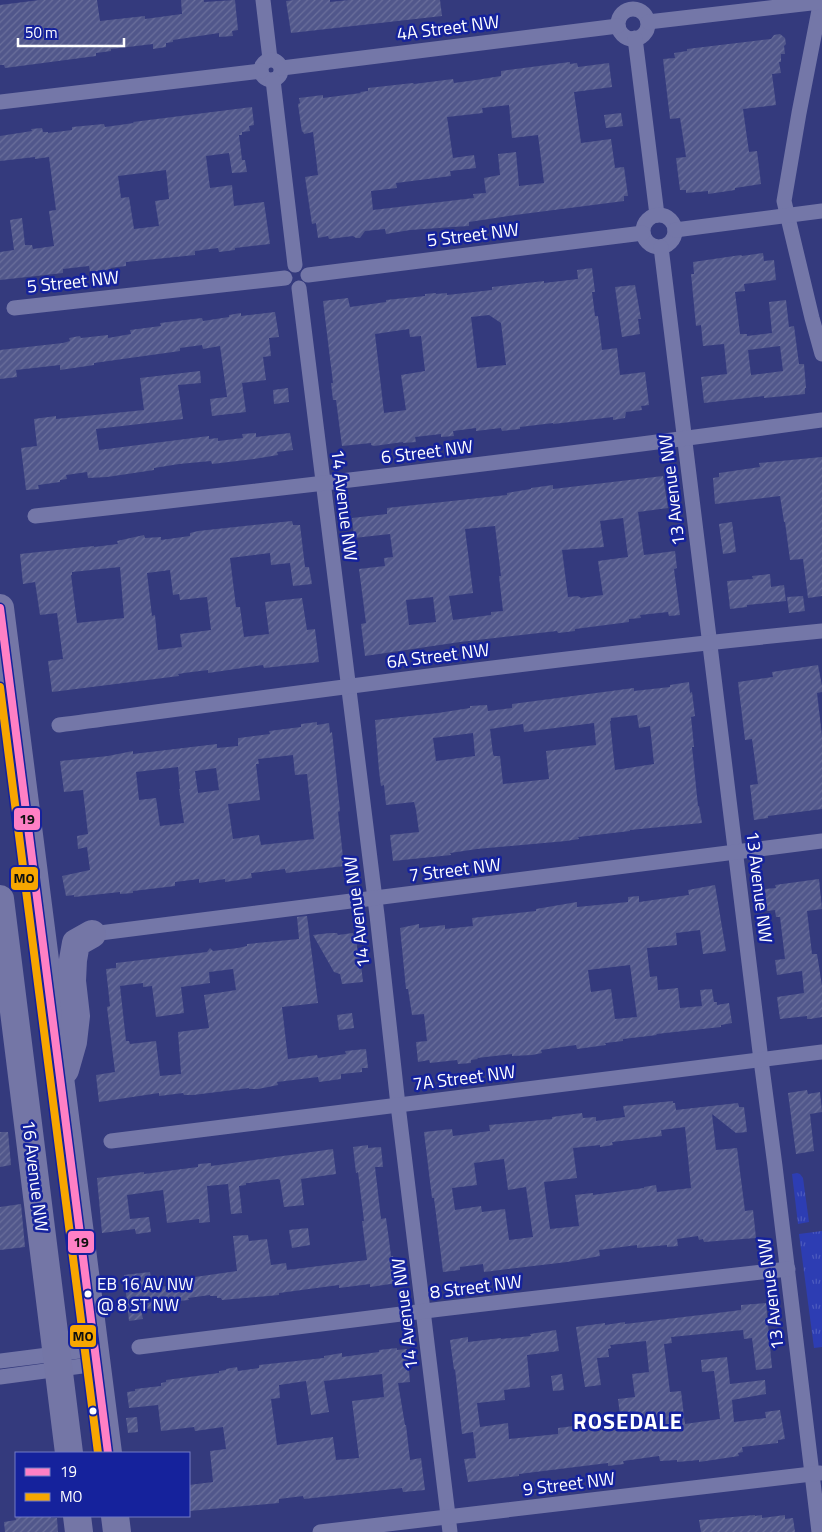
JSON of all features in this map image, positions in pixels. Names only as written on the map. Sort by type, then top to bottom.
[{"type":"highway","name":"16 Avenue NW","points":[[1,624],[108,1452]]},
{"type":"highway","name":"16 Avenue NW","points":[[0,898],[6,999],[58,1362],[69,1452]]},
{"type":"highway","points":[[61,1086],[73,1042],[76,1016],[72,981],[76,943],[92,934]]},
{"type":"highway","points":[[77,1517],[79,1532]]},
{"type":"highway","points":[[115,1517],[117,1532]]},
{"type":"street","points":[[263,0],[295,265]]},
{"type":"street","points":[[648,22],[821,1],[784,200],[822,354]]},
{"type":"street","points":[[631,5],[644,14],[648,22],[646,31],[635,38],[624,35],[618,26],[620,16],[631,5]]},
{"type":"street","name":"4A Street NW","points":[[0,102],[618,26]]},
{"type":"street","points":[[635,38],[656,215]]},
{"type":"street","points":[[675,230],[822,211]]},
{"type":"street","points":[[656,215],[667,217],[671,220],[675,230],[675,235],[670,243],[661,247],[651,245],[644,238],[643,233],[648,220],[656,215]]},
{"type":"street","name":"5 Street NW","points":[[308,275],[643,233]]},
{"type":"street","name":"13 Avenue NW","points":[[661,247],[761,1060],[817,1474],[818,1532]]},
{"type":"street","points":[[295,265],[302,266],[308,275],[304,284],[299,288],[288,285],[285,278],[288,268],[295,265]]},
{"type":"street","name":"5 Street NW","points":[[14,308],[285,278]]},
{"type":"street","name":"14 Avenue NW","points":[[299,288],[450,1525]]},
{"type":"street","name":"6 Street NW","points":[[35,516],[323,484],[822,420]]},
{"type":"street","name":"6A Street NW","points":[[59,725],[348,686],[709,642],[822,631]]},
{"type":"street","name":"7 Street NW","points":[[92,934],[822,841]]},
{"type":"street","name":"7A Street NW","points":[[111,1141],[822,1052]]},
{"type":"street","name":"8 Street NW","points":[[139,1346],[788,1269]]},
{"type":"street","points":[[0,1377],[58,1362],[96,1357]]},
{"type":"street","points":[[0,1360],[58,1362]]},
{"type":"street","name":"9 Street NW","points":[[320,1532],[450,1525],[817,1474]]},
{"type":"green space","points":[[797,1173],[803,1178],[809,1222],[798,1224],[792,1174]]},
{"type":"green space","points":[[822,1231],[822,1347],[814,1348],[799,1234]]},
{"type":"building","points":[[40,0],[97,0],[100,21],[145,16],[145,19],[182,14],[181,0],[204,0],[204,2],[235,0],[238,30],[232,31],[233,36],[219,37],[219,33],[173,40],[173,42],[166,43],[166,47],[153,49],[153,44],[111,49],[111,51],[96,53],[96,56],[5,68],[4,65],[0,65],[0,5]]},
{"type":"building","points":[[330,0],[330,2],[349,0],[440,0],[442,16],[291,33],[286,1]]},
{"type":"building","points":[[780,34],[785,38],[786,44],[784,46],[785,54],[781,54],[781,62],[779,62],[781,73],[772,74],[776,105],[743,109],[749,152],[757,151],[761,184],[708,194],[708,191],[686,193],[686,190],[680,190],[676,158],[686,157],[680,118],[670,119],[663,59],[675,58],[674,53],[687,51],[687,49],[771,39],[774,35]]},
{"type":"building","points":[[570,62],[570,64],[577,63],[578,67],[609,63],[612,87],[574,92],[581,143],[611,139],[615,168],[624,167],[628,196],[624,196],[624,201],[469,222],[469,226],[410,230],[386,234],[385,229],[365,231],[360,238],[353,236],[329,239],[328,236],[318,238],[316,223],[312,224],[305,177],[318,175],[313,132],[304,134],[302,132],[298,104],[300,103],[299,98],[323,95],[323,98],[361,93],[368,91],[368,88],[453,79],[454,83],[501,76],[501,71]],"holes":[[[509,105],[512,138],[538,135],[544,183],[519,186],[516,152],[498,154],[500,175],[484,178],[486,193],[473,194],[474,198],[373,210],[371,191],[397,188],[396,183],[451,176],[450,171],[476,168],[474,155],[453,158],[447,117],[483,113],[482,108]]]},
{"type":"building","points":[[252,107],[254,125],[249,126],[250,131],[242,132],[242,135],[239,135],[242,160],[245,160],[247,172],[232,173],[229,153],[206,156],[210,188],[232,185],[234,206],[264,202],[270,244],[219,252],[218,248],[195,251],[195,255],[126,262],[126,266],[90,272],[89,266],[63,269],[63,273],[0,280],[0,252],[14,250],[10,220],[22,218],[25,245],[32,245],[33,249],[54,246],[49,211],[56,210],[49,157],[0,161],[0,136],[32,131],[31,129],[42,128],[43,132],[48,133],[72,130],[72,127],[104,124],[105,127]],"holes":[[[166,170],[169,199],[155,201],[159,226],[134,229],[129,197],[121,198],[118,176]]]},
{"type":"building","points":[[621,113],[623,126],[606,128],[604,115]]},
{"type":"building","points":[[763,253],[764,261],[774,260],[776,280],[744,284],[745,291],[735,292],[740,334],[747,334],[747,336],[772,333],[769,302],[786,300],[789,327],[794,326],[799,364],[804,364],[805,394],[764,398],[764,396],[704,403],[701,377],[727,374],[724,344],[703,346],[701,325],[696,326],[691,274],[694,274],[693,262]],"holes":[[[780,346],[783,371],[751,375],[748,350]]]},
{"type":"building","points":[[592,268],[595,292],[592,292],[595,316],[598,316],[602,350],[617,348],[620,375],[645,372],[649,405],[641,406],[642,410],[626,412],[625,418],[613,420],[613,417],[520,427],[520,429],[502,431],[501,428],[476,431],[476,428],[453,431],[454,436],[441,437],[441,434],[415,437],[416,442],[374,446],[371,443],[342,446],[336,400],[333,400],[331,383],[333,383],[323,301],[348,298],[350,307],[386,302],[386,300],[425,296],[425,294],[447,293],[447,295],[492,290],[492,287],[578,279],[577,270]],"holes":[[[489,315],[501,323],[506,365],[477,368],[471,317]],[[409,329],[410,337],[421,336],[425,371],[401,375],[406,410],[384,413],[375,334]]]},
{"type":"building","points":[[635,285],[641,319],[638,319],[640,334],[622,337],[615,287]]},
{"type":"building","points":[[275,312],[279,337],[269,338],[271,356],[263,357],[266,380],[242,383],[246,412],[212,416],[210,399],[227,397],[220,346],[203,349],[202,345],[180,348],[180,351],[94,363],[94,365],[60,370],[60,365],[16,370],[17,377],[0,379],[0,350],[63,343],[70,341],[69,338],[80,336],[81,338],[108,335],[108,338],[131,334],[130,330],[161,326],[160,323],[202,318],[203,321],[241,313],[241,316]]},
{"type":"building","points":[[200,371],[201,383],[178,385],[183,419],[96,429],[99,450],[209,436],[209,439],[218,438],[218,441],[243,438],[242,434],[256,433],[256,437],[290,433],[293,450],[277,452],[278,455],[254,459],[212,464],[211,461],[179,464],[107,477],[88,478],[87,472],[66,475],[67,479],[60,480],[60,482],[38,485],[39,489],[26,490],[21,448],[37,446],[34,419],[56,416],[56,419],[144,410],[140,378]]},
{"type":"building","points":[[288,388],[289,402],[274,404],[273,390]]},
{"type":"building","points":[[822,457],[822,596],[808,598],[803,559],[790,560],[780,496],[715,504],[713,478],[719,477],[719,473],[760,467],[759,463]]},
{"type":"building","points":[[663,476],[668,508],[638,512],[644,555],[675,551],[677,568],[674,569],[680,615],[669,616],[668,612],[640,615],[641,618],[629,619],[629,622],[575,629],[575,631],[558,633],[557,631],[460,642],[365,656],[361,624],[366,623],[359,569],[385,566],[384,558],[393,557],[390,534],[354,538],[352,518],[387,514],[387,508],[507,495],[507,493],[553,485],[553,489]],"holes":[[[623,518],[628,557],[598,561],[603,595],[581,598],[578,596],[568,597],[562,550],[604,547],[600,521]],[[495,526],[503,611],[491,612],[491,615],[453,620],[449,596],[473,593],[465,529]],[[433,597],[436,622],[409,625],[406,600]]]},
{"type":"building","points":[[292,521],[293,525],[300,525],[305,567],[309,567],[312,584],[293,586],[290,563],[271,565],[270,553],[230,558],[236,607],[240,607],[244,637],[269,634],[265,602],[302,598],[307,630],[315,629],[319,662],[264,668],[263,665],[208,673],[208,670],[178,674],[179,676],[52,692],[48,661],[63,659],[57,613],[40,615],[35,582],[23,584],[20,554],[118,544],[117,541],[144,535],[145,538],[161,537],[161,540],[190,536],[190,533]],"holes":[[[120,567],[124,618],[77,623],[72,572]],[[170,570],[173,595],[179,594],[180,600],[207,597],[211,630],[180,634],[182,647],[158,650],[155,615],[152,616],[147,573]]]},
{"type":"building","points":[[732,522],[736,552],[723,554],[719,524]]},
{"type":"building","points":[[770,574],[771,587],[784,585],[786,601],[747,605],[747,607],[730,609],[727,581],[753,579],[752,576]]},
{"type":"building","points":[[803,596],[805,611],[789,613],[787,597]]},
{"type":"building","points":[[818,665],[822,686],[822,692],[817,693],[822,736],[822,809],[768,816],[768,818],[754,820],[750,785],[758,784],[752,739],[745,740],[738,682],[773,677],[772,672]]},
{"type":"building","points":[[689,682],[690,693],[692,692],[695,716],[691,717],[694,747],[692,747],[698,806],[702,823],[630,830],[578,837],[579,839],[566,841],[477,849],[450,853],[451,855],[393,861],[390,835],[419,832],[414,802],[386,805],[384,785],[381,786],[379,771],[375,720],[438,713],[470,708],[470,706],[487,705],[488,711],[512,708],[512,704],[634,688],[634,691],[670,687],[670,685]],"holes":[[[637,715],[639,728],[650,726],[654,764],[615,770],[611,718]],[[594,723],[596,745],[546,751],[549,779],[503,784],[500,756],[494,756],[493,754],[490,729],[523,724],[524,732]],[[473,733],[475,756],[436,761],[433,738]]]},
{"type":"building","points":[[317,722],[317,725],[329,723],[330,733],[332,732],[344,866],[286,873],[285,869],[251,873],[252,878],[225,882],[225,879],[199,883],[199,879],[175,882],[175,886],[133,891],[133,893],[120,894],[120,892],[74,897],[74,895],[66,896],[62,876],[90,870],[87,847],[78,849],[77,836],[88,834],[83,790],[64,792],[60,761],[108,756],[133,751],[133,754],[217,744],[217,748],[238,746],[238,738],[270,734],[269,731],[301,727],[301,724]],"holes":[[[293,755],[295,775],[307,774],[314,839],[261,845],[259,835],[233,839],[228,804],[260,800],[256,764],[259,764],[258,759]],[[178,767],[184,823],[160,826],[156,798],[139,800],[136,772]],[[216,768],[219,790],[198,793],[195,771]]]},
{"type":"building","points":[[819,879],[822,909],[807,911],[812,954],[817,954],[822,986],[822,1017],[807,1019],[807,1016],[780,1019],[777,997],[804,993],[802,971],[777,975],[775,960],[785,959],[780,917],[776,917],[775,910],[767,911],[765,889],[776,888],[775,885]]},
{"type":"building","points":[[715,885],[726,951],[703,954],[700,930],[676,933],[677,945],[647,948],[650,977],[657,976],[658,990],[678,988],[680,1008],[702,1006],[700,990],[712,989],[714,1002],[717,1002],[717,1005],[729,1003],[732,1023],[721,1025],[721,1027],[623,1039],[623,1041],[605,1043],[606,1045],[577,1049],[576,1045],[541,1050],[542,1053],[532,1055],[512,1056],[512,1054],[477,1058],[471,1060],[471,1063],[458,1064],[457,1060],[430,1063],[429,1060],[418,1062],[416,1042],[427,1041],[424,1014],[412,1015],[408,989],[406,989],[400,928],[419,924],[419,928],[445,925],[445,929],[473,926],[472,918],[536,911],[536,909],[577,902],[577,907],[628,902],[628,897],[639,896],[639,902],[689,895],[688,890]],"holes":[[[630,965],[637,1017],[615,1019],[611,989],[591,992],[588,970]]]},
{"type":"building","points":[[307,916],[318,1003],[282,1007],[288,1059],[317,1055],[318,1058],[346,1054],[345,1051],[366,1049],[368,1068],[362,1068],[362,1072],[341,1074],[341,1079],[319,1082],[318,1077],[277,1082],[278,1085],[258,1089],[249,1088],[193,1095],[184,1095],[183,1093],[159,1096],[159,1093],[99,1102],[96,1075],[115,1072],[107,1007],[110,1006],[106,969],[116,968],[116,963],[207,952],[210,948],[213,951],[238,948],[247,946],[247,944],[299,939],[297,917]],"holes":[[[233,969],[236,990],[204,995],[209,1028],[178,1032],[181,1074],[160,1076],[156,1041],[130,1044],[129,1041],[126,1041],[120,986],[143,983],[143,987],[152,986],[156,1017],[184,1013],[181,987],[210,983],[209,972]]]},
{"type":"building","points":[[337,933],[338,935],[353,933],[354,937],[356,937],[363,982],[342,984],[340,974],[334,972],[313,935]]},
{"type":"building","points":[[352,1013],[354,1028],[339,1030],[337,1015]]},
{"type":"building","points":[[807,1090],[808,1094],[820,1092],[822,1112],[810,1114],[814,1151],[796,1154],[788,1093]]},
{"type":"building","points":[[673,1101],[676,1110],[738,1103],[739,1107],[744,1107],[747,1132],[736,1133],[712,1114],[716,1150],[737,1148],[745,1211],[753,1210],[756,1238],[704,1242],[703,1239],[699,1240],[698,1236],[677,1239],[678,1246],[667,1247],[667,1245],[637,1248],[637,1245],[599,1250],[600,1256],[567,1262],[484,1272],[483,1264],[460,1267],[460,1270],[443,1272],[424,1132],[452,1129],[453,1136],[490,1131],[489,1125],[552,1119],[552,1117],[582,1113],[583,1118],[596,1117],[596,1121],[625,1117],[623,1106]],"holes":[[[685,1127],[691,1188],[657,1192],[656,1185],[593,1195],[593,1193],[575,1195],[579,1226],[550,1229],[544,1182],[577,1178],[573,1148],[600,1145],[600,1147],[613,1145],[612,1142],[662,1136],[661,1130]],[[504,1159],[508,1190],[526,1187],[533,1237],[509,1240],[505,1209],[482,1212],[481,1206],[455,1210],[452,1188],[477,1185],[474,1163]]]},
{"type":"building","points":[[0,1132],[8,1132],[11,1165],[0,1167]]},
{"type":"building","points":[[368,1145],[368,1148],[381,1147],[383,1167],[375,1167],[381,1219],[386,1218],[397,1283],[370,1287],[370,1284],[339,1288],[339,1285],[279,1293],[279,1295],[222,1300],[217,1298],[217,1296],[210,1295],[188,1298],[189,1300],[167,1302],[167,1306],[141,1310],[143,1319],[129,1321],[124,1275],[150,1272],[152,1288],[175,1285],[174,1280],[237,1271],[233,1236],[248,1235],[249,1241],[267,1239],[271,1265],[286,1263],[287,1270],[367,1260],[358,1172],[356,1173],[353,1147]]},
{"type":"building","points":[[333,1149],[336,1174],[301,1179],[304,1205],[284,1207],[280,1180],[278,1179],[246,1183],[246,1185],[239,1186],[242,1213],[231,1214],[228,1184],[207,1186],[210,1222],[199,1223],[199,1219],[167,1223],[163,1190],[127,1195],[130,1219],[149,1217],[151,1232],[136,1234],[135,1229],[102,1233],[97,1178],[198,1167],[198,1164],[211,1163],[211,1166]]},
{"type":"building","points":[[21,1204],[25,1247],[0,1250],[0,1207]]},
{"type":"building","points":[[308,1228],[310,1245],[292,1248],[289,1230]]},
{"type":"building","points":[[766,1303],[772,1368],[756,1370],[752,1338],[744,1339],[743,1330],[671,1337],[672,1343],[664,1344],[670,1392],[681,1391],[685,1424],[720,1419],[714,1371],[702,1372],[701,1360],[727,1357],[730,1384],[765,1380],[766,1394],[732,1400],[734,1422],[766,1418],[765,1412],[780,1410],[785,1439],[778,1440],[778,1443],[742,1447],[743,1452],[738,1453],[739,1456],[699,1462],[699,1460],[660,1461],[659,1456],[623,1461],[624,1464],[608,1466],[608,1463],[468,1482],[464,1459],[476,1458],[473,1432],[462,1434],[450,1340],[468,1337],[468,1342],[501,1339],[531,1336],[530,1334],[556,1330],[559,1351],[527,1355],[530,1387],[504,1390],[505,1400],[477,1403],[480,1427],[508,1423],[509,1439],[558,1434],[558,1428],[590,1424],[589,1419],[620,1415],[618,1399],[635,1397],[632,1374],[649,1372],[646,1341],[610,1345],[611,1348],[608,1349],[609,1357],[597,1358],[601,1385],[585,1387],[576,1327],[605,1323],[605,1325],[625,1322],[625,1324],[741,1310],[741,1305]]},
{"type":"building","points":[[397,1348],[397,1350],[407,1349],[410,1382],[398,1383],[410,1460],[421,1458],[425,1490],[403,1492],[402,1488],[304,1499],[303,1496],[279,1499],[279,1503],[190,1511],[190,1485],[213,1482],[210,1451],[226,1449],[223,1427],[195,1431],[194,1427],[161,1431],[158,1405],[129,1408],[127,1392],[135,1391],[135,1389],[161,1386],[161,1383],[166,1382],[166,1380],[219,1373],[219,1371],[237,1367],[238,1371],[259,1368],[259,1365],[324,1358],[324,1356],[342,1353],[342,1357],[379,1352],[379,1350]],"holes":[[[382,1374],[384,1397],[352,1401],[359,1458],[336,1460],[333,1437],[277,1445],[271,1399],[280,1398],[279,1385],[306,1381],[311,1415],[329,1412],[324,1381]]]},
{"type":"building","points":[[562,1374],[564,1390],[553,1391],[551,1376]]},
{"type":"building","points":[[137,1417],[138,1432],[128,1433],[126,1418]]},
{"type":"building","points":[[762,1515],[762,1518],[785,1515],[785,1519],[793,1518],[795,1532],[701,1532],[699,1520]]},
{"type":"building","points":[[15,1517],[57,1518],[58,1532],[5,1532],[4,1522],[16,1520]]},
{"type":"transit line","name":"19","points":[[0,608],[108,1452]]},
{"type":"transit line","name":"MO","points":[[0,687],[98,1452]]},
{"type":"place","name":"EB 16 AV NW @ 8 ST NW","points":[[88,1294]]},
{"type":"district","name":"ROSEDALE","points":[[628,1421]]}]
